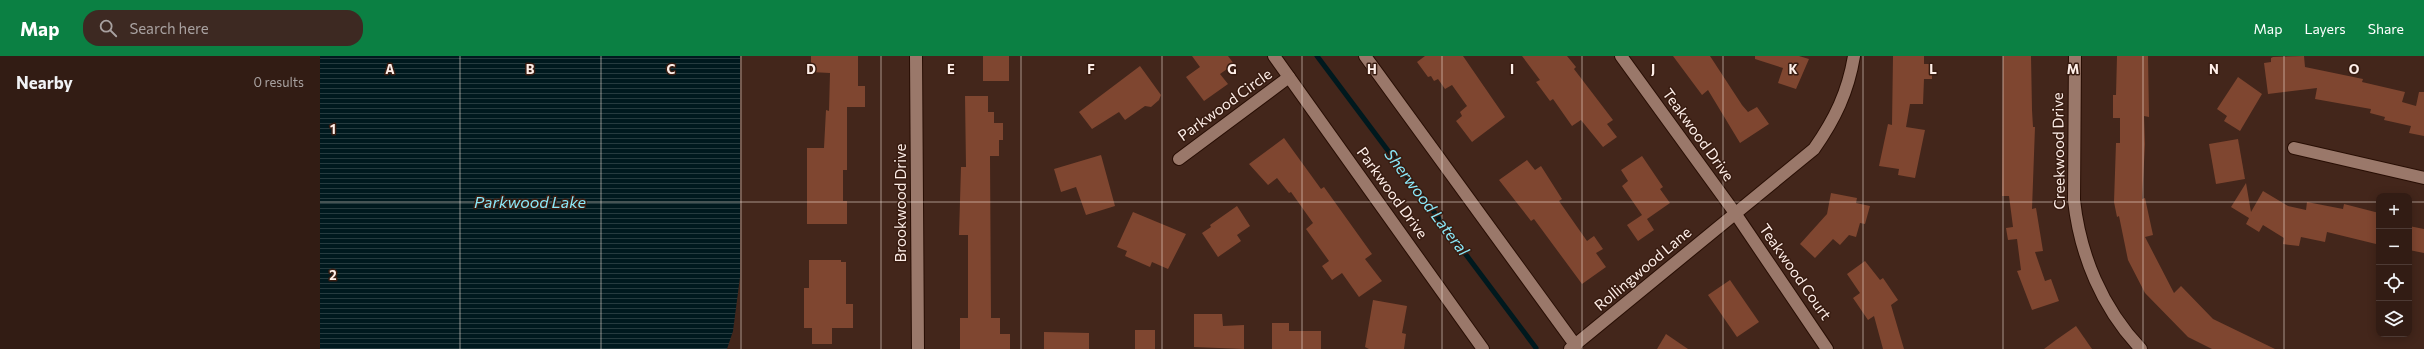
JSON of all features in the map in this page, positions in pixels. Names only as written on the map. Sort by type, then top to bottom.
[{"type":"street","name":"Brookwood Drive","points":[[916,56],[918,349]]},
{"type":"street","name":"Parkwood Drive","points":[[1274,56],[1484,349]]},
{"type":"street","points":[[1365,56],[1573,347]]},
{"type":"street","name":"Teakwood Drive","points":[[1621,56],[1735,213]]},
{"type":"street","name":"Rollingwood Lane","points":[[1573,347],[1814,148],[1829,127],[1840,107],[1850,79],[1854,56]]},
{"type":"street","name":"Creekwood Drive","points":[[2075,56],[2074,200],[2076,222],[2083,251],[2096,283],[2114,315],[2141,349]]},
{"type":"street","name":"Parkwood Circle","points":[[1179,159],[1290,77]]},
{"type":"street","points":[[2294,148],[2424,178]]},
{"type":"street","name":"Teakwood Court","points":[[1735,213],[1827,349]]},
{"type":"water","name":"Parkwood Lake","points":[[320,56],[740,56],[740,277],[733,331],[727,349],[320,349]]},
{"type":"building","points":[[811,56],[858,56],[858,86],[865,86],[865,107],[847,107],[847,170],[843,170],[843,201],[847,201],[847,224],[807,224],[807,148],[824,148],[826,110],[829,111],[830,73],[811,72]]},
{"type":"building","points":[[983,56],[1009,56],[1009,81],[983,81]]},
{"type":"building","points":[[1192,56],[1228,56],[1234,64],[1220,74],[1228,84],[1204,101],[1186,77],[1200,67]]},
{"type":"building","points":[[1425,56],[1463,56],[1505,117],[1472,142],[1456,121],[1462,116],[1460,112],[1467,106],[1452,85],[1445,89],[1438,79],[1434,81],[1431,76],[1428,77],[1417,62]]},
{"type":"building","points":[[1522,56],[1567,56],[1576,67],[1574,69],[1613,120],[1607,124],[1617,137],[1603,147],[1581,120],[1572,126],[1553,99],[1550,101],[1536,82],[1540,80]]},
{"type":"building","points":[[1673,56],[1710,56],[1748,112],[1757,107],[1769,124],[1740,143],[1708,90],[1702,95]]},
{"type":"building","points":[[1755,56],[1799,56],[1809,59],[1796,89],[1778,83],[1783,68],[1755,59]]},
{"type":"building","points":[[1893,56],[1924,56],[1924,64],[1932,64],[1932,79],[1924,79],[1923,104],[1910,104],[1906,127],[1925,130],[1915,178],[1898,175],[1899,169],[1879,166],[1888,124],[1892,125]]},
{"type":"building","points":[[2003,56],[2031,56],[2032,110],[2033,127],[2035,127],[2032,209],[2036,208],[2043,251],[2035,252],[2045,281],[2051,279],[2059,301],[2032,310],[2017,271],[2021,270],[2017,239],[2008,240],[2006,228],[2013,227],[2009,196],[2002,196]]},
{"type":"building","points":[[2117,56],[2148,56],[2149,117],[2144,116],[2145,144],[2142,199],[2145,198],[2153,235],[2145,237],[2174,293],[2181,286],[2213,319],[2275,349],[2212,349],[2188,337],[2145,293],[2128,260],[2119,216],[2117,217],[2114,202],[2116,143],[2120,143],[2120,118],[2113,118],[2113,95],[2116,95]]},
{"type":"building","points":[[2304,56],[2305,67],[2363,79],[2362,82],[2405,92],[2402,102],[2416,106],[2419,92],[2424,92],[2424,136],[2409,133],[2411,126],[2384,120],[2385,117],[2370,113],[2371,109],[2315,99],[2317,88],[2268,94],[2264,63],[2271,62],[2271,58],[2273,57]]},
{"type":"building","points":[[1140,66],[1161,95],[1159,100],[1151,107],[1145,106],[1125,120],[1119,112],[1092,129],[1079,112]]},
{"type":"building","points":[[2238,77],[2262,94],[2240,131],[2224,121],[2227,116],[2217,109]]},
{"type":"building","points":[[965,96],[988,96],[988,112],[994,112],[994,123],[1003,123],[1003,140],[999,140],[999,156],[990,156],[991,318],[1000,318],[1000,334],[1010,334],[1010,349],[960,349],[960,318],[968,318],[968,235],[959,235],[961,167],[966,167]]},
{"type":"building","points":[[1284,138],[1321,189],[1324,187],[1372,254],[1365,259],[1382,281],[1359,297],[1342,273],[1332,280],[1322,266],[1329,261],[1306,229],[1313,223],[1291,192],[1289,193],[1277,178],[1268,185],[1249,164]]},
{"type":"building","points":[[2238,139],[2245,179],[2216,184],[2209,144]]},
{"type":"building","points":[[1101,155],[1115,206],[1086,215],[1076,187],[1061,192],[1054,169]]},
{"type":"building","points":[[1642,156],[1663,187],[1660,189],[1670,203],[1647,219],[1654,230],[1638,241],[1627,225],[1642,215],[1622,186],[1628,181],[1621,170]]},
{"type":"building","points":[[1527,160],[1535,170],[1541,166],[1562,199],[1559,201],[1587,241],[1594,236],[1603,249],[1596,253],[1606,267],[1582,284],[1534,219],[1531,221],[1499,180]]},
{"type":"building","points":[[2246,183],[2251,212],[2263,191],[2288,206],[2306,210],[2307,202],[2343,209],[2344,204],[2376,212],[2376,244],[2327,232],[2325,242],[2301,237],[2299,246],[2283,244],[2284,238],[2263,225],[2259,232],[2246,224],[2249,218],[2231,207]]},
{"type":"building","points":[[1831,193],[1857,198],[1856,203],[1870,206],[1865,224],[1860,223],[1856,237],[1849,235],[1840,245],[1833,239],[1815,258],[1800,244],[1827,214]]},
{"type":"building","points":[[1237,206],[1250,226],[1237,235],[1241,241],[1218,257],[1202,233],[1211,227],[1210,225]]},
{"type":"building","points":[[1133,212],[1186,234],[1168,269],[1152,262],[1150,267],[1125,256],[1127,251],[1117,247]]},
{"type":"building","points":[[2412,227],[2424,229],[2424,253],[2412,251]]},
{"type":"building","points":[[809,260],[841,260],[841,262],[846,262],[846,304],[853,304],[853,328],[832,328],[832,344],[812,344],[812,328],[804,328],[804,288],[809,288]]},
{"type":"building","points":[[1865,261],[1880,280],[1883,278],[1898,300],[1891,305],[1904,349],[1883,349],[1874,316],[1868,320],[1853,298],[1860,293],[1847,274]]},
{"type":"building","points":[[1730,280],[1759,322],[1737,337],[1708,295]]},
{"type":"building","points":[[1373,300],[1407,306],[1402,333],[1406,334],[1404,349],[1369,349],[1365,347]]},
{"type":"building","points":[[1194,314],[1222,314],[1223,326],[1244,325],[1244,349],[1194,347]]},
{"type":"building","points":[[1272,323],[1289,323],[1289,331],[1321,331],[1321,349],[1272,349]]},
{"type":"building","points":[[2076,326],[2092,349],[2044,349],[2056,340]]},
{"type":"building","points":[[1135,330],[1155,330],[1155,349],[1135,349]]},
{"type":"building","points":[[1044,332],[1089,333],[1089,349],[1044,349]]},
{"type":"building","points":[[1666,334],[1688,349],[1657,349]]},
{"type":"waterway","name":"Sherwood Lateral","points":[[1317,56],[1536,348]]}]
